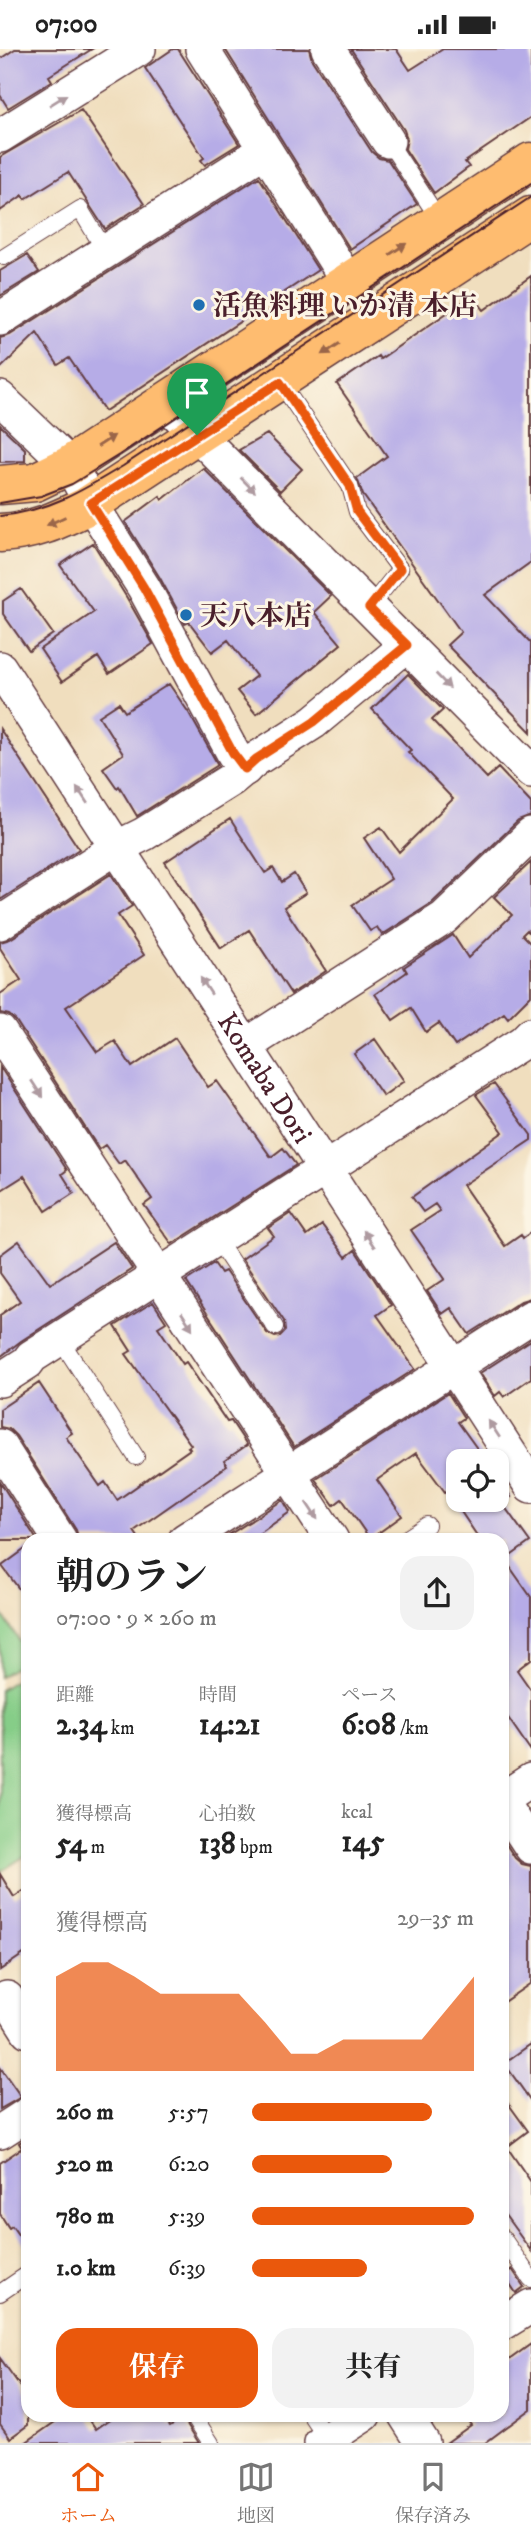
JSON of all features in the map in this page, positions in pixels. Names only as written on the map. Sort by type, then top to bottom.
[{"type":"main road","points":[[0,485],[35,482],[70,465],[531,162]]},
{"type":"main road","points":[[0,533],[47,525],[91,503],[531,216]]},
{"type":"street","points":[[0,136],[139,49]]},
{"type":"street","points":[[202,49],[340,269],[350,280]]},
{"type":"street","points":[[328,49],[388,141]]},
{"type":"street","points":[[0,319],[265,151]]},
{"type":"street","points":[[0,398],[70,465],[144,588],[233,753],[245,769]]},
{"type":"street","points":[[165,402],[531,771]]},
{"type":"street","points":[[0,923],[116,848],[144,834],[314,722],[407,645]]},
{"type":"street","name":"Komaba Dori","points":[[0,668],[531,1486]]},
{"type":"street","points":[[245,1046],[444,918],[531,835]]},
{"type":"street","points":[[0,1032],[326,1533]]},
{"type":"street","points":[[0,1380],[215,1237],[523,1042],[531,1034]]},
{"type":"street","points":[[196,1533],[531,1317]]},
{"type":"street","points":[[0,1446],[56,1533]]},
{"type":"street","points":[[509,1796],[531,1780]]},
{"type":"street","points":[[509,1812],[531,1847]]},
{"type":"street","points":[[12,1995],[21,2015]]},
{"type":"street","points":[[0,2132],[21,2118]]},
{"type":"street","points":[[509,2320],[531,2305]]},
{"type":"street","points":[[319,2433],[346,2422]]},
{"type":"street","points":[[410,2422],[423,2443]]},
{"type":"lane","points":[[388,141],[431,207]]},
{"type":"lane","points":[[4,257],[80,209],[106,252]]},
{"type":"lane","points":[[280,382],[350,486],[357,512],[400,569],[369,608]]},
{"type":"lane","points":[[215,1237],[275,1327]]},
{"type":"lane","points":[[60,1339],[136,1457]]},
{"type":"lane","points":[[414,1533],[426,1525]]},
{"type":"lane","points":[[509,2247],[531,2279]]},
{"type":"lane","points":[[0,2293],[21,2279]]},
{"type":"lane","points":[[198,2422],[211,2443]]},
{"type":"green space","points":[[0,1611],[21,1643],[21,1664],[0,1677]]},
{"type":"green space","points":[[21,1676],[21,1858],[0,1872],[0,1690]]},
{"type":"building","points":[[15,49],[92,49],[49,76],[52,81],[8,108],[0,95],[0,59]]},
{"type":"building","points":[[173,49],[178,49],[239,144],[205,165],[201,160],[204,158],[145,68]]},
{"type":"building","points":[[225,49],[309,49],[312,60],[372,152],[379,158],[388,160],[417,204],[350,249]]},
{"type":"building","points":[[351,49],[396,49],[410,70],[443,49],[531,49],[531,117],[465,162],[469,167],[434,193],[405,149],[407,139],[404,130]]},
{"type":"building","points":[[81,110],[144,204],[105,229],[68,172],[25,199],[23,195],[0,211],[0,157]]},
{"type":"building","points":[[259,177],[318,270],[105,411],[69,358],[58,365],[37,333],[0,369],[0,338],[10,335]]},
{"type":"building","points":[[27,255],[39,272],[0,296],[0,271]]},
{"type":"building","points":[[531,276],[531,562],[485,595],[531,643],[531,732],[447,645],[461,632],[363,495],[357,478],[387,456],[337,384],[378,356],[380,359],[473,295],[484,310]]},
{"type":"building","points":[[0,425],[25,449],[25,461],[0,462]]},
{"type":"building","points":[[267,434],[302,469],[280,491],[239,450]]},
{"type":"building","points":[[203,468],[331,596],[314,612],[341,644],[256,714],[237,691],[256,676],[228,640],[212,652],[189,622],[185,624],[125,522],[160,496],[162,500]]},
{"type":"building","points":[[93,543],[153,644],[109,674],[98,657],[62,682],[40,649],[94,612],[60,565]]},
{"type":"building","points":[[21,589],[53,634],[29,651],[3,614],[3,601]]},
{"type":"building","points":[[408,674],[443,710],[432,720],[487,778],[498,768],[531,803],[531,816],[518,821],[432,903],[382,935],[377,927],[370,931],[352,905],[391,879],[364,838],[381,827],[399,852],[453,799],[372,709]]},
{"type":"building","points":[[169,684],[189,713],[218,765],[137,816],[119,786],[117,788],[103,768],[123,754],[99,716],[119,703],[125,712]]},
{"type":"building","points":[[0,729],[79,849],[0,900]]},
{"type":"building","points":[[230,819],[265,873],[273,868],[282,882],[294,874],[306,893],[284,907],[326,971],[291,994],[249,930],[221,948],[165,862]]},
{"type":"building","points":[[531,862],[531,935],[527,930],[522,935],[531,944],[531,995],[508,1018],[504,1013],[455,1046],[439,1023],[426,1032],[411,1008],[393,1020],[375,994],[407,972],[404,967],[453,935],[468,958],[512,915],[494,897]]},
{"type":"building","points":[[111,874],[132,906],[118,915],[144,955],[66,1007],[97,1052],[115,1041],[132,1067],[175,1038],[208,1087],[217,1081],[271,1157],[283,1148],[296,1165],[172,1244],[144,1205],[152,1199],[125,1160],[119,1164],[105,1145],[99,1149],[16,1021],[9,1015],[0,1013],[0,994],[21,980],[0,948],[0,942],[10,939]]},
{"type":"building","points":[[375,1039],[404,1081],[383,1096],[354,1054]]},
{"type":"building","points":[[0,1067],[67,1170],[62,1174],[74,1193],[46,1211],[24,1176],[0,1191]]},
{"type":"building","points":[[494,1084],[531,1135],[531,1140],[463,1185],[505,1246],[531,1232],[531,1298],[521,1301],[469,1334],[451,1308],[442,1314],[427,1291],[445,1279],[411,1230],[440,1211],[435,1204],[423,1212],[412,1197],[503,1132],[476,1095]]},
{"type":"building","points":[[291,1213],[307,1236],[322,1225],[346,1257],[355,1250],[391,1305],[377,1315],[415,1369],[294,1447],[186,1281],[214,1263],[221,1273],[225,1271],[267,1333],[280,1336],[285,1331],[284,1321],[242,1259],[274,1236],[268,1228]]},
{"type":"building","points":[[19,1241],[50,1284],[114,1242],[132,1269],[0,1357],[0,1315],[20,1301],[0,1273],[0,1255]]},
{"type":"building","points":[[153,1302],[166,1322],[158,1327],[183,1364],[186,1362],[227,1422],[231,1421],[247,1445],[224,1461],[227,1466],[134,1531],[135,1533],[77,1533],[16,1436],[9,1429],[0,1427],[0,1409],[39,1383],[72,1433],[66,1437],[100,1486],[105,1482],[117,1500],[190,1449],[188,1447],[191,1445],[126,1354],[131,1351],[115,1326]]},
{"type":"building","points":[[531,1340],[531,1378],[504,1397],[500,1392],[495,1396],[480,1373]]},
{"type":"building","points":[[448,1393],[464,1418],[458,1422],[477,1449],[446,1449],[446,1492],[416,1453],[377,1480],[402,1516],[378,1533],[366,1533],[342,1499],[334,1505],[315,1479]]},
{"type":"building","points":[[0,1482],[33,1533],[21,1533],[21,1540],[0,1540]]},
{"type":"building","points":[[283,1500],[290,1512],[260,1533],[232,1533]]},
{"type":"building","points":[[461,1512],[508,1512],[530,1542],[509,1557],[509,1533],[475,1533]]},
{"type":"building","points":[[21,1552],[21,1592],[2,1566]]},
{"type":"building","points":[[509,1566],[531,1597],[531,1659],[517,1670],[531,1690],[531,1751],[509,1719]]},
{"type":"building","points":[[509,1849],[522,1864],[531,1866],[531,1983],[509,1998]]},
{"type":"building","points":[[0,1874],[14,1897],[21,1892],[21,1956],[0,1970]]},
{"type":"building","points":[[531,2044],[531,2101],[509,2070],[509,2059]]},
{"type":"building","points":[[0,2067],[21,2097],[0,2109]]},
{"type":"building","points":[[509,2105],[528,2131],[509,2145]]},
{"type":"building","points":[[21,2149],[21,2239],[12,2226],[9,2228],[0,2214],[0,2163]]},
{"type":"building","points":[[509,2150],[531,2182],[531,2251],[509,2221]]},
{"type":"building","points":[[512,2269],[524,2287],[516,2293],[509,2282],[509,2271]]},
{"type":"building","points":[[531,2344],[531,2409],[485,2443],[446,2443],[471,2425],[469,2422],[509,2422],[509,2360]]},
{"type":"building","points":[[0,2358],[21,2387],[21,2422],[28,2422],[28,2425],[10,2438],[0,2424]]},
{"type":"building","points":[[55,2422],[91,2422],[96,2429],[106,2422],[167,2422],[170,2426],[176,2422],[186,2422],[199,2443],[25,2443]]},
{"type":"tram line","points":[[0,503],[41,496],[72,484],[531,183]]},
{"type":"tram line","points":[[0,516],[50,505],[123,466],[531,197]]},
{"type":"place","name":"活魚料理 いか清 本店","points":[[199,305]]},
{"type":"place","name":"天八本店","points":[[186,615]]},
{"type":"route","points":[[280,382],[350,486],[357,512],[400,569],[369,608],[407,645],[314,722],[245,769],[233,753],[144,588],[91,503],[197,435],[280,382]]}]
